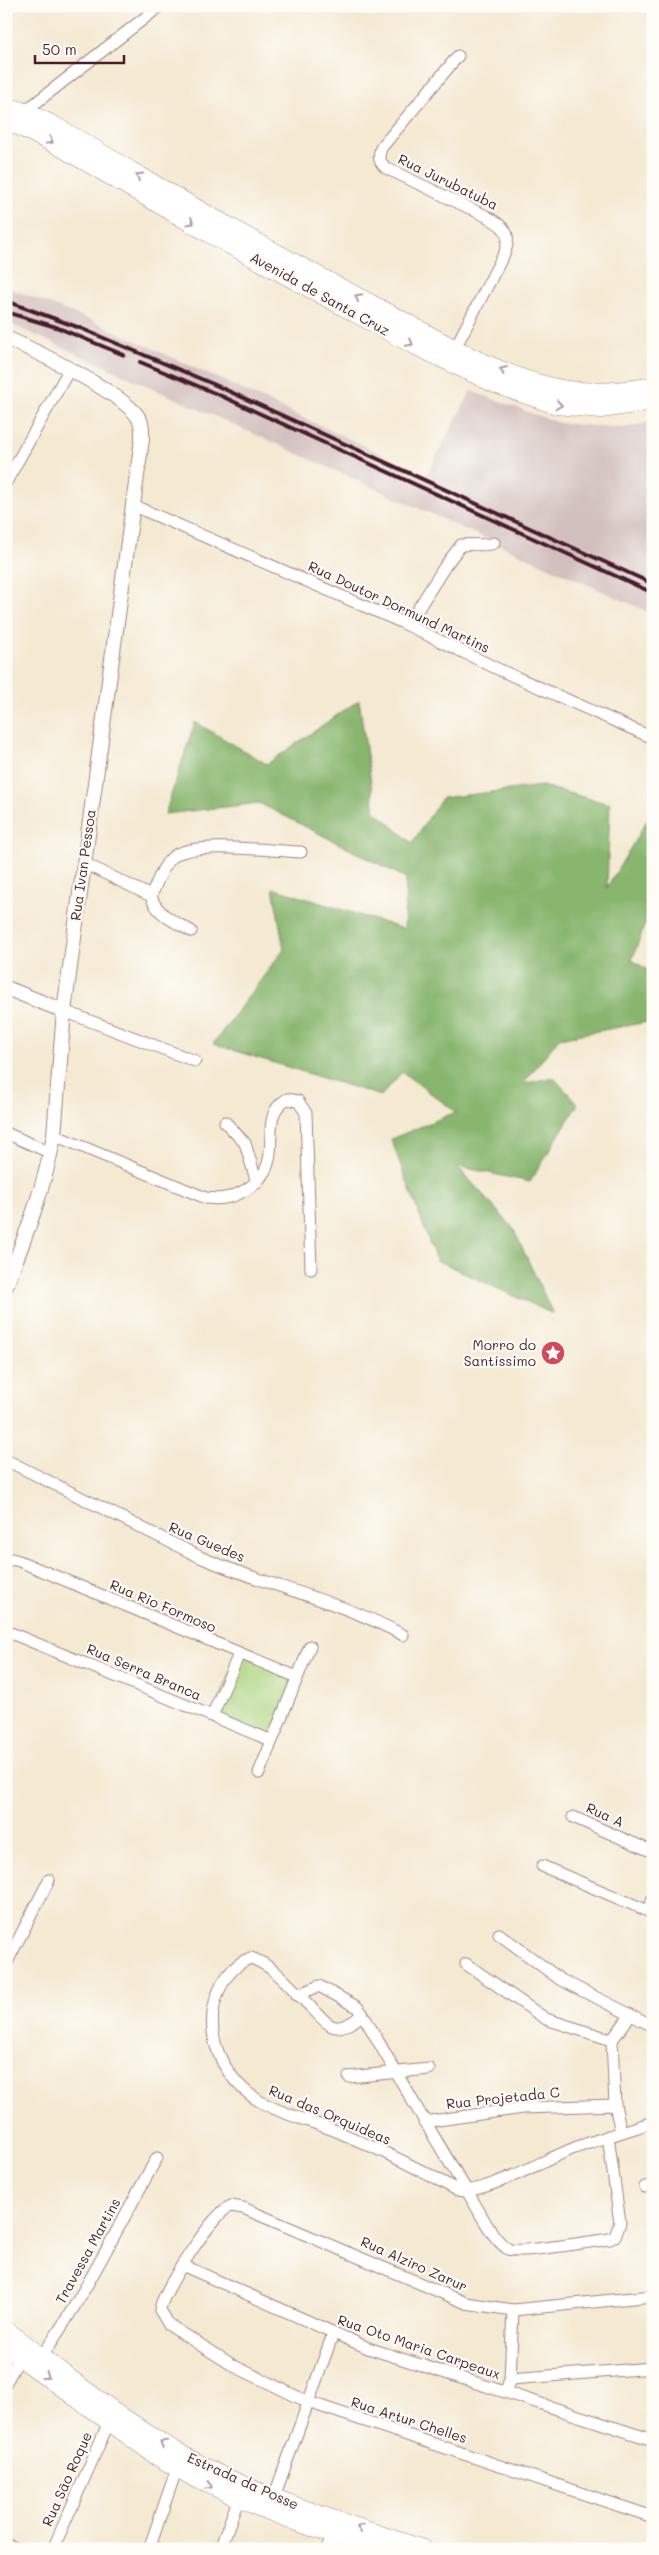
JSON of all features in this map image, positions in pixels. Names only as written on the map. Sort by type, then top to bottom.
[{"type":"main road","name":"Avenida de Santa Cruz","points":[[11,110],[60,130],[271,252],[455,348],[512,374],[554,388],[611,392],[653,386]]},
{"type":"main road","name":"Avenida de Santa Cruz","points":[[11,110],[43,137],[212,235],[412,344],[495,384],[556,405],[601,409],[653,400]]},
{"type":"main road","name":"Estrada da Posse","points":[[6,2330],[168,2447],[203,2466],[274,2498],[423,2549]]},
{"type":"main road","name":"Estrada da Posse","points":[[13,2352],[109,2422],[177,2468],[238,2500],[330,2542],[381,2549]]},
{"type":"street","points":[[11,110],[160,6]]},
{"type":"street","name":"Rua Jurubatuba","points":[[455,348],[505,252],[509,241],[508,234],[496,222],[484,215],[386,168],[379,160],[379,154],[381,148],[458,56]]},
{"type":"street","points":[[6,338],[69,370],[6,482]]},
{"type":"street","name":"Rua Ivan Pessoa","points":[[6,1286],[24,1243],[51,1153],[54,1135],[64,1011],[142,439],[142,424],[137,415],[127,405],[69,370]]},
{"type":"street","name":"Rua Doutor Dormund Martins","points":[[132,505],[408,625],[500,670],[653,738]]},
{"type":"street","points":[[408,625],[445,566],[461,545],[470,543],[487,545],[494,543]]},
{"type":"street","points":[[151,896],[170,860],[186,850],[207,848],[301,852]]},
{"type":"street","points":[[84,863],[151,896],[160,912],[191,930]]},
{"type":"street","points":[[6,988],[195,1061]]},
{"type":"street","points":[[54,1135],[206,1198],[229,1198],[257,1183],[263,1176],[270,1160],[272,1114],[278,1105],[287,1099],[298,1101],[306,1112],[311,1269]]},
{"type":"street","points":[[225,1122],[246,1143],[257,1183]]},
{"type":"street","points":[[6,1133],[51,1153]]},
{"type":"street","name":"Rua Guedes","points":[[6,1460],[208,1561],[375,1620],[403,1635]]},
{"type":"street","name":"Rua Rio Formoso","points":[[6,1562],[12,1559],[19,1561],[296,1677]]},
{"type":"street","name":"Rua Serra Branca","points":[[6,1631],[270,1740]]},
{"type":"street","points":[[259,1772],[270,1740],[310,1646]]},
{"type":"street","points":[[212,1716],[240,1654]]},
{"type":"street","name":"Rua A","points":[[573,1817],[653,1852]]},
{"type":"street","points":[[542,1866],[651,1913],[653,1897]]},
{"type":"street","points":[[6,1964],[49,1880]]},
{"type":"street","points":[[499,1934],[561,1980],[653,2026]]},
{"type":"street","name":"Rua das Orquideas","points":[[362,2013],[348,2024],[340,2027],[332,2026],[297,1995],[270,1967],[251,1958],[242,1961],[223,1983],[215,2000],[211,2019],[213,2034],[222,2060],[239,2086],[252,2098],[264,2105],[342,2134],[457,2190],[468,2192]]},
{"type":"street","points":[[466,1964],[546,2019],[612,2040]]},
{"type":"street","points":[[297,1995],[312,1987],[319,1986],[357,2007],[362,2013],[424,2122],[492,2231],[507,2249],[514,2251],[610,2239],[615,2236],[620,2223],[608,2136]]},
{"type":"street","points":[[620,2132],[615,2104],[612,2040],[630,2016]]},
{"type":"street","points":[[349,2077],[429,2069]]},
{"type":"street","name":"Rua Projetada C","points":[[424,2122],[523,2108],[615,2104]]},
{"type":"street","points":[[468,2192],[519,2173],[572,2149],[653,2122]]},
{"type":"street","name":"Travessa Martins","points":[[42,2356],[88,2285],[100,2258],[157,2158]]},
{"type":"street","name":"Rua Alziro Zarur","points":[[182,2265],[217,2217],[231,2206],[243,2208],[370,2260],[466,2303],[512,2310],[653,2296]]},
{"type":"street","name":"Rua Artur Chelles","points":[[182,2265],[160,2304],[161,2315],[168,2325],[234,2366],[308,2402],[653,2517]]},
{"type":"street","name":"Rua Oto Maria Carpeaux","points":[[182,2265],[333,2334],[505,2394],[653,2440]]},
{"type":"street","points":[[505,2394],[510,2379],[512,2310]]},
{"type":"street","points":[[274,2498],[333,2334]]},
{"type":"street","points":[[6,2382],[13,2352]]},
{"type":"street","points":[[510,2379],[653,2368]]},
{"type":"street","name":"Rua São Roque","points":[[53,2549],[109,2422]]},
{"type":"street","points":[[149,2549],[177,2468]]},
{"type":"street","points":[[220,2549],[238,2500]]},
{"type":"street","points":[[6,2544],[17,2549]]},
{"type":"shaded area","points":[[6,287],[93,321],[556,534],[427,474],[471,391],[559,423],[622,428],[653,422],[653,614],[6,322]]},
{"type":"green space","points":[[359,700],[375,811],[412,843],[442,798],[542,786],[610,804],[607,888],[647,820],[653,822],[653,914],[645,924],[632,960],[653,973],[653,1021],[559,1038],[523,1084],[553,1077],[578,1104],[530,1182],[457,1166],[513,1228],[553,1314],[436,1260],[391,1139],[456,1112],[402,1072],[381,1096],[213,1044],[284,949],[273,888],[404,929],[406,878],[259,803],[165,814],[195,722],[267,764]]},
{"type":"green space","points":[[239,1654],[297,1677],[270,1740],[212,1716]]},
{"type":"railway","points":[[6,301],[80,328],[213,384],[653,584]]},
{"type":"railway","points":[[6,312],[56,327],[124,355]]},
{"type":"railway","points":[[140,362],[217,394],[653,593]]},
{"type":"place","name":"Morro do Santíssimo","points":[[553,1353]]}]
